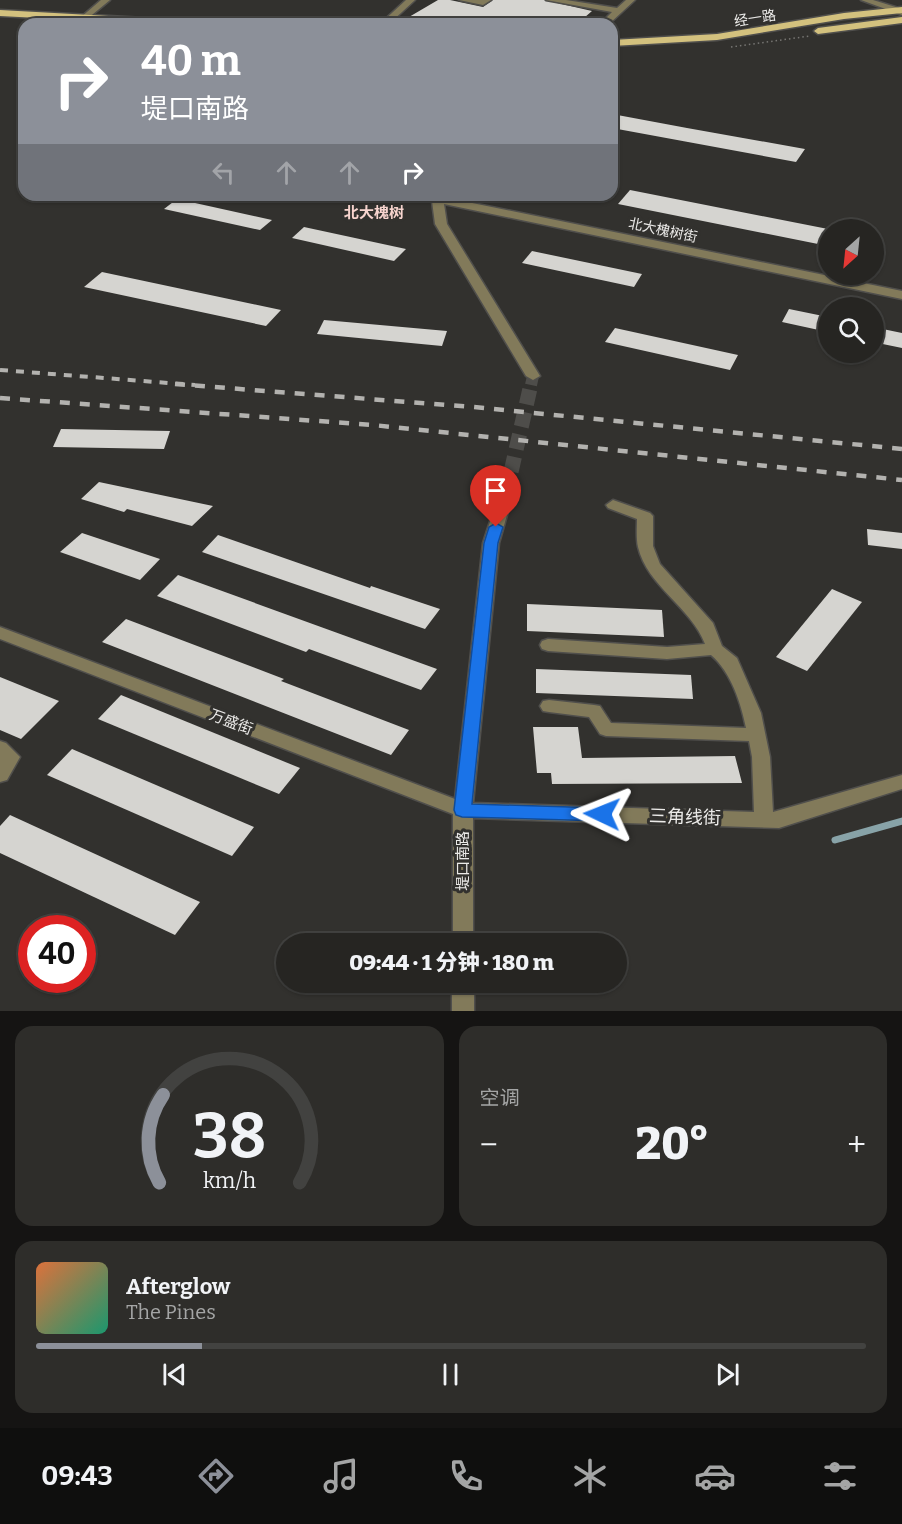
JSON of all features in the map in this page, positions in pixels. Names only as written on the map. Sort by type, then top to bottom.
[{"type":"main road","points":[[806,33],[902,18],[900,9],[886,0]]},
{"type":"main road","name":"经一路","points":[[618,43],[717,37],[900,9]]},
{"type":"main road","points":[[0,13],[46,18]]},
{"type":"main road","points":[[0,20],[18,20]]},
{"type":"main road","name":"经一路","points":[[618,50],[754,41]]},
{"type":"street","points":[[87,18],[106,0]]},
{"type":"street","points":[[391,18],[411,0]]},
{"type":"street","points":[[463,0],[483,3],[487,0]]},
{"type":"street","points":[[550,0],[619,11]]},
{"type":"street","points":[[611,18],[631,0]]},
{"type":"street","points":[[865,0],[900,9]]},
{"type":"street","points":[[438,201],[441,224],[533,376]]},
{"type":"street","name":"北大槐树街","points":[[456,201],[902,295]]},
{"type":"street","name":"堤口南路","points":[[463,933],[462,810],[491,543],[506,494]]},
{"type":"street","points":[[613,504],[645,516],[645,546],[653,566],[707,627],[715,650],[731,662],[752,713],[761,757],[764,819]]},
{"type":"street","name":"万盛街","points":[[0,633],[462,810]]},
{"type":"street","points":[[548,645],[667,653],[715,650]]},
{"type":"street","points":[[549,706],[594,711],[606,729],[756,735]]},
{"type":"street","points":[[0,748],[11,757],[0,775]]},
{"type":"street","name":"三角线街","points":[[462,810],[780,820],[902,782]]},
{"type":"street","points":[[463,993],[463,1011]]},
{"type":"building","points":[[438,0],[450,0],[483,7],[493,0],[544,0],[592,11],[584,18],[407,18]]},
{"type":"building","points":[[618,115],[805,149],[796,162],[618,129]]},
{"type":"building","points":[[630,190],[818,227],[818,244],[618,204]]},
{"type":"building","points":[[174,201],[186,201],[272,220],[260,230],[164,209]]},
{"type":"building","points":[[304,227],[406,249],[394,261],[292,238]]},
{"type":"building","points":[[532,251],[642,274],[634,287],[522,263]]},
{"type":"building","points":[[102,272],[281,310],[266,326],[84,287]]},
{"type":"building","points":[[789,309],[818,315],[818,330],[782,322]]},
{"type":"building","points":[[324,320],[447,331],[442,346],[317,334]]},
{"type":"building","points":[[615,328],[738,355],[730,370],[605,342]]},
{"type":"building","points":[[884,329],[902,333],[902,348],[884,344]]},
{"type":"building","points":[[61,429],[170,431],[164,449],[53,447]]},
{"type":"building","points":[[99,482],[213,506],[192,526],[127,509],[124,512],[81,499]]},
{"type":"building","points":[[867,529],[902,533],[902,549],[868,545]]},
{"type":"building","points":[[82,533],[160,559],[140,580],[60,552]]},
{"type":"building","points":[[218,535],[370,588],[371,586],[440,609],[425,629],[202,552]]},
{"type":"building","points":[[178,575],[437,669],[421,690],[309,649],[306,652],[157,596]]},
{"type":"building","points":[[832,589],[862,602],[807,671],[776,657]]},
{"type":"building","points":[[527,604],[662,610],[664,637],[527,631]]},
{"type":"building","points":[[126,619],[284,679],[281,681],[409,730],[391,755],[102,642]]},
{"type":"building","points":[[536,669],[691,675],[693,699],[536,693]]},
{"type":"building","points":[[0,677],[59,701],[21,739],[0,730]]},
{"type":"building","points":[[121,695],[300,768],[279,794],[98,719]]},
{"type":"building","points":[[533,727],[578,727],[582,758],[735,756],[742,783],[552,784],[551,773],[537,773]]},
{"type":"building","points":[[72,749],[254,827],[232,856],[47,775]]},
{"type":"building","points":[[10,815],[200,902],[175,935],[0,853],[0,826]]},
{"type":"waterway","points":[[835,840],[902,821]]},
{"type":"tunnel","points":[[531,385],[533,376]]},
{"type":"tunnel","points":[[506,494],[531,384]]},
{"type":"railway","points":[[0,370],[195,385]]},
{"type":"railway","points":[[175,384],[473,407],[902,449]]},
{"type":"railway","points":[[0,398],[373,425],[902,480]]},
{"type":"district","name":"北大槐树","points":[[374,213]]},
{"type":"route","points":[[496,527],[491,543],[462,810],[602,814]]}]
